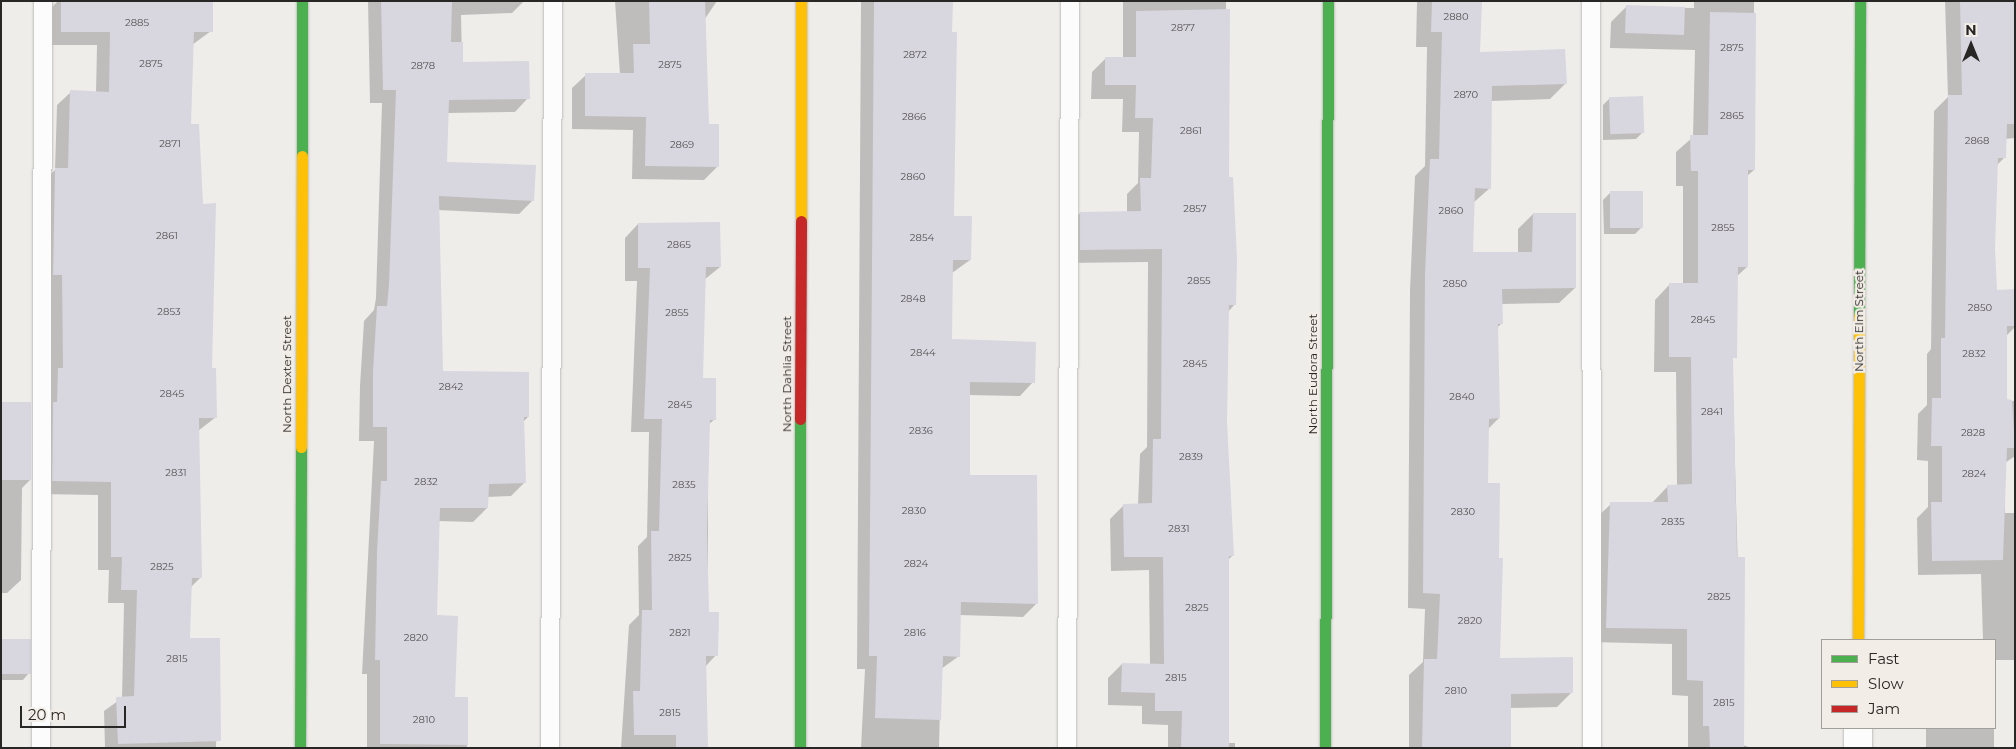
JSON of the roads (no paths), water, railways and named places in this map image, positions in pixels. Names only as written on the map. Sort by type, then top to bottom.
[{"type":"street","name":"North Dexter Street","points":[[300,748],[302,1]]},
{"type":"street","name":"North Dahlia Street","points":[[800,1],[800,748]]},
{"type":"street","name":"North Eudora Street","points":[[1325,748],[1328,1]]},
{"type":"street","name":"North Elm Street","points":[[1858,639],[1860,1]]},
{"type":"street","points":[[1858,729],[1858,748]]},
{"type":"lane","points":[[41,748],[43,1]]},
{"type":"lane","points":[[550,748],[553,1]]},
{"type":"lane","points":[[1067,748],[1070,1]]},
{"type":"lane","points":[[1591,1],[1592,748]]}]
